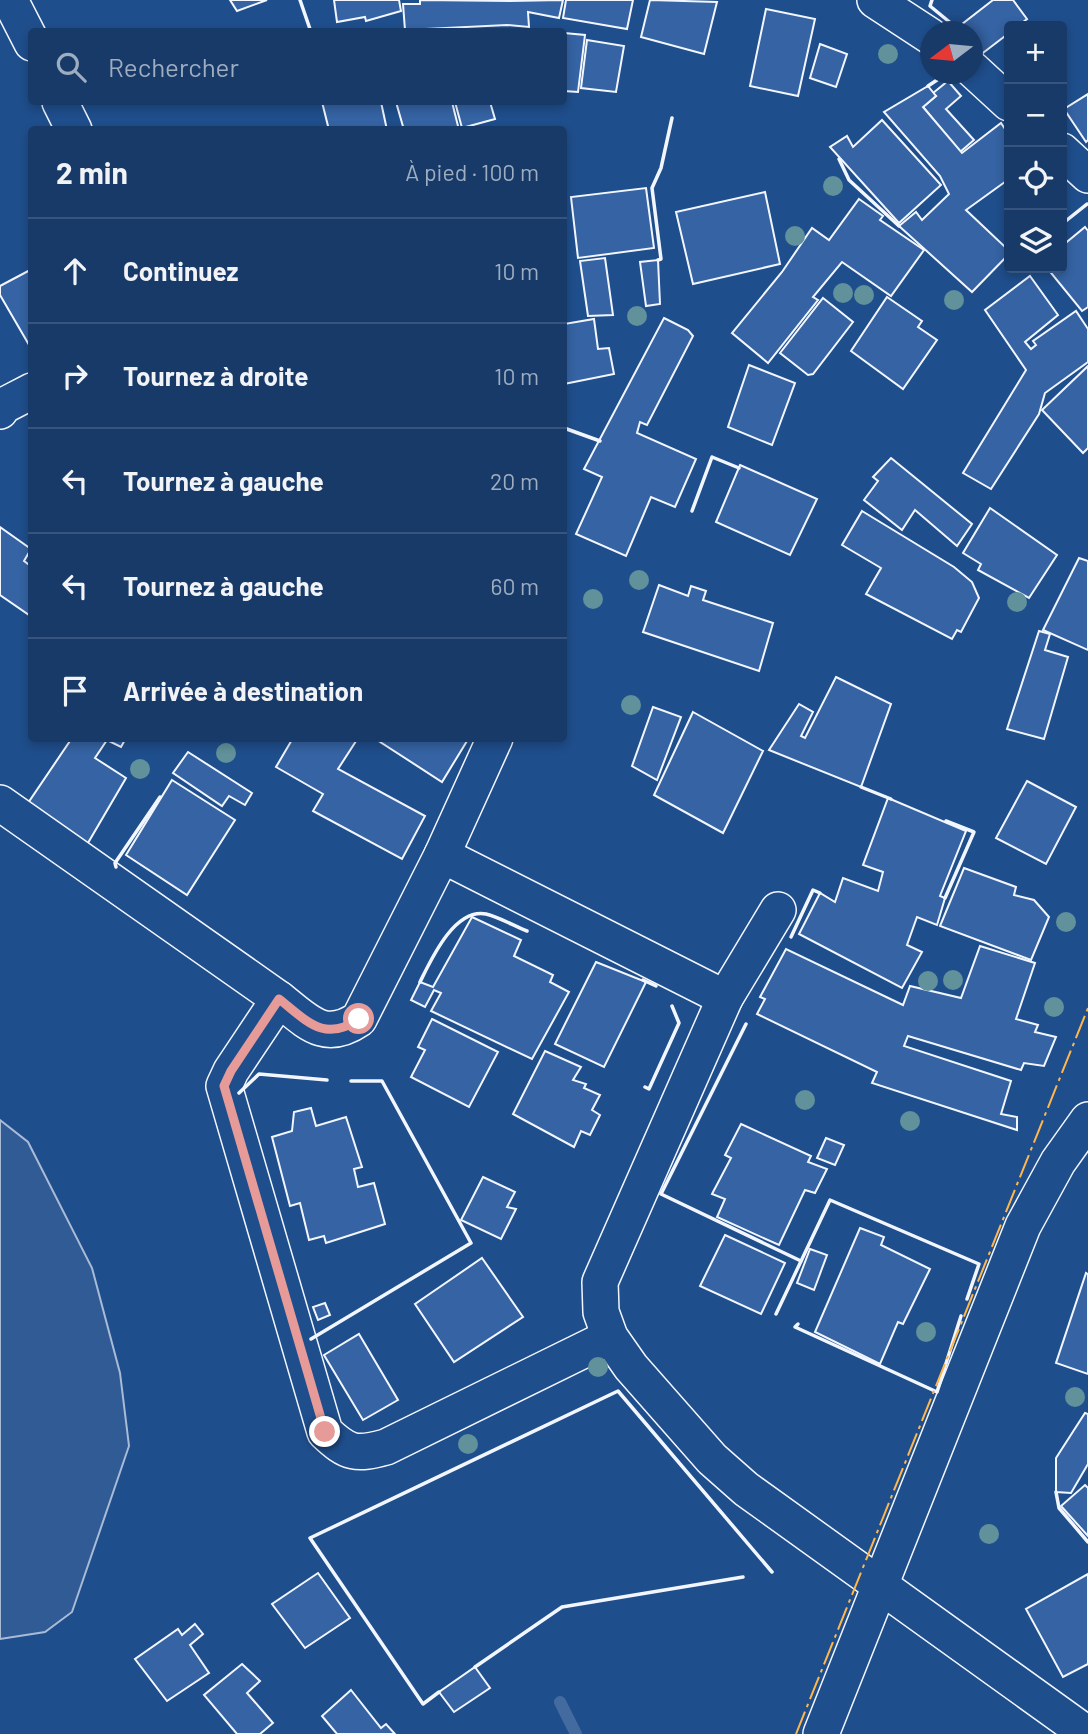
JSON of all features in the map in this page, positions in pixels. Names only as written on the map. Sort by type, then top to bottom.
[{"type":"street","points":[[10,0],[28,35]]},
{"type":"street","points":[[876,0],[920,29]]},
{"type":"street","points":[[983,79],[1004,98]]},
{"type":"street","points":[[62,105],[72,126]]},
{"type":"street","points":[[1067,156],[1088,175]]},
{"type":"street","points":[[0,411],[3,406],[28,393]]},
{"type":"street","points":[[0,803],[279,999],[314,1027],[329,1030],[345,1028],[359,1019],[442,855],[493,742]]},
{"type":"street","points":[[442,855],[725,998]]},
{"type":"street","points":[[778,910],[725,998],[600,1282],[601,1312],[610,1337],[631,1367],[712,1460],[746,1489],[1087,1734]]},
{"type":"street","points":[[279,999],[224,1086],[325,1432],[340,1446],[362,1453],[386,1447],[610,1337]]},
{"type":"street","points":[[821,1734],[1023,1226],[1058,1162],[1088,1120]]},
{"type":"shaded area","points":[[0,1120],[28,1142],[92,1268],[120,1373],[129,1446],[72,1612],[45,1632],[0,1639]]},
{"type":"building","points":[[230,0],[267,0],[237,11]]},
{"type":"building","points":[[334,0],[399,0],[401,11],[366,21],[365,17],[337,22]]},
{"type":"building","points":[[420,0],[563,0],[559,18],[528,12],[529,27],[507,25],[405,28],[403,4],[420,4]]},
{"type":"building","points":[[566,0],[633,0],[627,29],[563,18]]},
{"type":"building","points":[[650,0],[717,2],[704,54],[641,37]]},
{"type":"building","points":[[993,0],[1013,0],[1027,19],[1004,21],[1004,37],[983,53],[983,21],[966,21]]},
{"type":"building","points":[[766,9],[815,19],[798,96],[750,86]]},
{"type":"building","points":[[567,33],[585,35],[578,92],[567,91]]},
{"type":"building","points":[[587,40],[624,46],[616,92],[581,88]]},
{"type":"building","points":[[820,44],[847,54],[836,87],[810,78]]},
{"type":"building","points":[[944,84],[951,84],[961,96],[946,109],[974,140],[960,152],[923,107],[936,96],[933,93]]},
{"type":"building","points":[[928,86],[936,96],[923,107],[962,153],[1001,123],[1004,128],[1004,183],[966,210],[1004,246],[1004,259],[972,292],[899,226],[916,212],[922,220],[949,194],[940,176],[884,112]]},
{"type":"building","points":[[1088,94],[1086,142],[1067,114],[1067,107]]},
{"type":"building","points":[[323,105],[382,105],[386,126],[328,126]]},
{"type":"building","points":[[397,105],[453,105],[458,126],[403,126]]},
{"type":"building","points":[[456,105],[491,105],[495,119],[461,126]]},
{"type":"building","points":[[882,120],[941,185],[899,223],[830,147],[847,136],[853,147]]},
{"type":"building","points":[[646,188],[654,248],[578,258],[571,197]]},
{"type":"building","points":[[765,192],[780,264],[693,284],[676,212]]},
{"type":"building","points":[[859,199],[883,216],[880,220],[924,250],[891,296],[842,262],[813,297],[818,300],[768,363],[732,333],[782,272],[812,228],[829,240]]},
{"type":"building","points":[[1085,227],[1088,231],[1088,307],[1082,311],[1051,273],[1067,273],[1067,242]]},
{"type":"building","points":[[605,258],[613,315],[588,316],[580,261]]},
{"type":"building","points":[[658,260],[660,304],[646,306],[640,262]]},
{"type":"building","points":[[28,271],[28,343],[0,295],[0,286]]},
{"type":"building","points":[[1030,276],[1058,315],[1025,342],[1031,349],[1036,345],[1033,341],[1076,311],[1088,329],[1088,362],[1045,393],[1039,414],[991,489],[963,473],[1026,370],[985,310]]},
{"type":"building","points":[[887,297],[922,321],[918,327],[937,340],[903,389],[851,351]]},
{"type":"building","points":[[823,298],[853,322],[813,374],[808,375],[780,353]]},
{"type":"building","points":[[664,318],[688,330],[693,336],[647,425],[640,422],[637,433],[696,459],[675,507],[651,497],[626,556],[576,534],[602,477],[584,469]]},
{"type":"building","points":[[594,319],[598,349],[609,348],[614,374],[567,383],[567,324]]},
{"type":"building","points":[[749,365],[795,383],[772,445],[728,427]]},
{"type":"building","points":[[1088,366],[1088,448],[1083,453],[1042,410]]},
{"type":"building","points":[[891,458],[972,524],[957,546],[915,510],[902,530],[864,500],[878,481],[873,477]]},
{"type":"building","points":[[740,465],[817,499],[790,555],[716,522]]},
{"type":"building","points":[[990,508],[1057,555],[1029,598],[978,570],[981,564],[963,553]]},
{"type":"building","points":[[862,511],[954,567],[972,582],[979,598],[961,632],[957,630],[952,639],[866,594],[881,568],[842,545]]},
{"type":"building","points":[[0,527],[28,547],[24,561],[28,564],[28,614],[0,595]]},
{"type":"building","points":[[1079,558],[1088,561],[1088,650],[1043,630]]},
{"type":"building","points":[[659,585],[688,596],[691,586],[706,591],[703,600],[773,623],[759,671],[643,632]]},
{"type":"building","points":[[1039,631],[1050,634],[1045,650],[1068,657],[1044,739],[1007,729]]},
{"type":"building","points":[[836,677],[891,704],[861,787],[769,750],[799,704],[813,712],[801,736],[805,738]]},
{"type":"building","points":[[653,707],[681,717],[657,780],[632,766]]},
{"type":"building","points":[[693,712],[763,751],[723,833],[654,795]]},
{"type":"building","points":[[69,742],[106,742],[95,758],[126,778],[85,848],[24,809]]},
{"type":"building","points":[[111,742],[124,742],[121,747]]},
{"type":"building","points":[[291,742],[355,742],[338,769],[425,816],[402,859],[313,811],[323,794],[276,767]]},
{"type":"building","points":[[380,742],[466,742],[442,782]]},
{"type":"building","points":[[188,752],[252,793],[245,805],[229,796],[222,806],[173,773]]},
{"type":"building","points":[[172,780],[235,820],[187,895],[126,855]]},
{"type":"building","points":[[1027,781],[1076,807],[1046,864],[996,838]]},
{"type":"building","points":[[888,798],[966,831],[940,896],[945,898],[937,925],[917,917],[907,945],[922,952],[902,988],[799,934],[820,893],[835,902],[843,878],[878,891],[883,872],[863,865]]},
{"type":"building","points":[[964,868],[1016,887],[1014,895],[1034,900],[1049,917],[1031,960],[940,926]]},
{"type":"building","points":[[472,917],[521,940],[514,956],[553,975],[550,982],[569,992],[532,1059],[431,1011],[441,993],[434,990],[425,1007],[411,1000],[420,982],[433,987]]},
{"type":"building","points":[[980,946],[1035,963],[1016,1019],[1038,1025],[1035,1032],[1056,1037],[1044,1066],[1024,1063],[1021,1070],[908,1036],[904,1046],[1011,1081],[1001,1114],[1017,1117],[1017,1130],[872,1083],[877,1072],[757,1014],[765,999],[760,997],[786,949],[903,1005],[910,986],[961,998]]},
{"type":"building","points":[[596,962],[646,982],[604,1067],[555,1044]]},
{"type":"building","points":[[432,1019],[498,1052],[469,1107],[411,1077],[425,1050],[418,1047]]},
{"type":"building","points":[[545,1051],[581,1067],[573,1080],[586,1084],[584,1088],[600,1095],[592,1110],[600,1115],[590,1135],[581,1131],[574,1147],[513,1114]]},
{"type":"building","points":[[311,1108],[316,1126],[346,1117],[362,1167],[354,1169],[358,1187],[374,1183],[385,1224],[326,1243],[324,1236],[309,1240],[300,1203],[290,1206],[272,1137],[292,1131],[294,1112]]},
{"type":"building","points":[[741,1124],[811,1156],[808,1162],[827,1169],[815,1193],[805,1190],[779,1245],[717,1217],[725,1199],[712,1194],[731,1158],[725,1155]]},
{"type":"building","points":[[826,1138],[844,1145],[835,1165],[817,1158]]},
{"type":"building","points":[[483,1177],[515,1192],[507,1207],[516,1209],[501,1239],[461,1220]]},
{"type":"building","points":[[860,1228],[884,1237],[881,1245],[930,1269],[903,1324],[898,1322],[880,1364],[815,1332]]},
{"type":"building","points":[[725,1235],[785,1263],[761,1314],[700,1286]]},
{"type":"building","points":[[810,1249],[827,1255],[814,1290],[797,1283]]},
{"type":"building","points":[[482,1258],[523,1317],[454,1362],[415,1304]]},
{"type":"building","points":[[1086,1273],[1088,1274],[1088,1374],[1056,1363]]},
{"type":"building","points":[[325,1303],[330,1315],[318,1320],[313,1307]]},
{"type":"building","points":[[359,1334],[398,1400],[363,1420],[324,1355]]},
{"type":"building","points":[[1085,1413],[1088,1414],[1088,1464],[1071,1493],[1056,1492],[1056,1458]]},
{"type":"building","points":[[1085,1485],[1088,1488],[1088,1536],[1061,1506]]},
{"type":"building","points":[[318,1573],[350,1618],[305,1648],[272,1604]]},
{"type":"building","points":[[1088,1574],[1088,1664],[1063,1677],[1026,1609]]},
{"type":"building","points":[[195,1624],[203,1634],[190,1645],[209,1673],[167,1701],[135,1659],[178,1629],[182,1635]]},
{"type":"building","points":[[242,1664],[260,1681],[247,1693],[273,1723],[260,1734],[237,1734],[204,1695]]},
{"type":"building","points":[[475,1667],[490,1688],[454,1712],[439,1692]]},
{"type":"building","points":[[351,1690],[381,1728],[386,1724],[395,1734],[337,1734],[322,1716]]},
{"type":"waterway","points":[[560,1702],[576,1734]]},
{"type":"wall","points":[[300,0],[310,28]]},
{"type":"wall","points":[[932,0],[930,6],[948,21]]},
{"type":"wall","points":[[658,260],[661,259],[652,188],[661,168],[672,118]]},
{"type":"wall","points":[[839,159],[849,180],[899,226]]},
{"type":"wall","points":[[1067,220],[1087,204]]},
{"type":"wall","points":[[567,429],[600,441]]},
{"type":"wall","points":[[692,511],[712,457],[739,468]]},
{"type":"wall","points":[[861,787],[891,799]]},
{"type":"wall","points":[[116,867],[115,863],[160,797]]},
{"type":"wall","points":[[945,898],[974,832],[946,821]]},
{"type":"wall","points":[[791,937],[813,890],[820,893]]},
{"type":"wall","points":[[420,982],[445,938],[454,927],[474,914],[496,917],[527,931]]},
{"type":"wall","points":[[643,980],[656,986]]},
{"type":"wall","points":[[645,1087],[649,1089],[679,1023],[672,1006]]},
{"type":"wall","points":[[746,1024],[661,1194],[801,1261]]},
{"type":"wall","points":[[239,1093],[259,1074],[327,1080]]},
{"type":"wall","points":[[311,1339],[471,1243],[382,1081],[351,1081]]},
{"type":"wall","points":[[776,1314],[830,1200],[979,1264],[967,1299]]},
{"type":"wall","points":[[798,1324],[795,1327],[937,1392],[961,1316]]},
{"type":"wall","points":[[439,1692],[423,1704],[310,1538],[618,1391],[772,1572]]},
{"type":"wall","points":[[1056,1492],[1059,1508],[1088,1542]]},
{"type":"wall","points":[[475,1667],[562,1607],[743,1577]]},
{"type":"power","points":[[796,1734],[1088,1008]]},
{"type":"route","points":[[325,1432],[224,1086],[279,999],[314,1027],[329,1030],[345,1028],[359,1019]]}]
